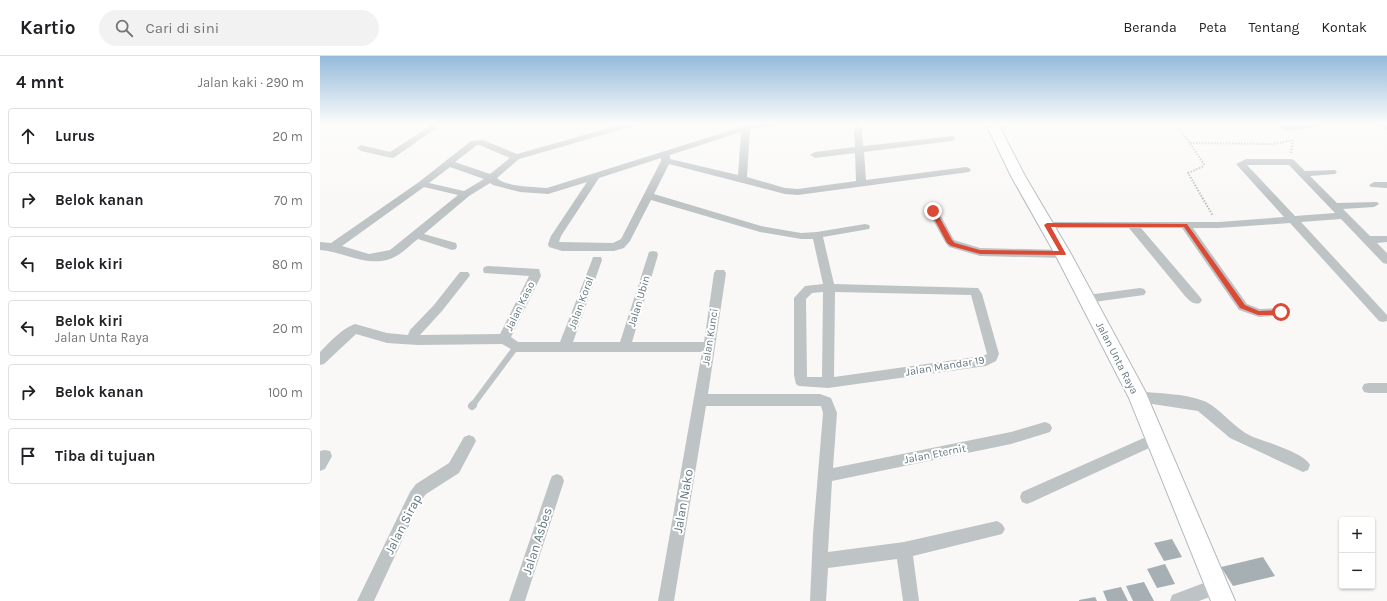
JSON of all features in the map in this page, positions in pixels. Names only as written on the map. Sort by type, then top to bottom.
[{"type":"street","points":[[367,149],[392,155],[400,149]]},
{"type":"street","points":[[333,248],[422,184],[467,149]]},
{"type":"street","points":[[495,149],[516,158]]},
{"type":"street","points":[[320,246],[369,258],[381,257],[394,253],[466,194],[491,178],[516,158],[545,149]]},
{"type":"street","points":[[448,163],[491,178],[496,183],[520,189],[545,192],[666,158],[689,149]]},
{"type":"street","points":[[742,179],[744,149]]},
{"type":"street","points":[[815,155],[864,149]]},
{"type":"street","name":"Jalan Unta Raya","points":[[1005,149],[1018,176],[1063,254],[1138,397],[1220,593]]},
{"type":"street","points":[[860,150],[860,183]]},
{"type":"street","points":[[666,158],[785,191],[798,192],[966,170]]},
{"type":"street","points":[[595,177],[556,236],[553,244],[562,247],[614,247],[620,245],[624,241],[648,196],[666,158]]},
{"type":"street","points":[[1384,318],[1291,220],[1241,164],[1246,162],[1291,162],[1387,260]]},
{"type":"street","points":[[1302,174],[1332,172]]},
{"type":"street","points":[[422,184],[466,194]]},
{"type":"street","points":[[1374,185],[1387,185]]},
{"type":"street","points":[[648,196],[760,229],[801,236],[817,235],[865,227]]},
{"type":"street","points":[[1334,206],[1374,204]]},
{"type":"street","points":[[933,211],[950,242],[953,244],[980,252],[1063,254]]},
{"type":"street","points":[[1047,225],[1219,225],[1343,216]]},
{"type":"street","points":[[1185,225],[1243,307],[1258,313],[1281,312]]},
{"type":"street","points":[[1133,226],[1196,300]]},
{"type":"street","points":[[416,235],[452,246]]},
{"type":"street","points":[[817,235],[829,288],[828,383]]},
{"type":"street","points":[[1368,240],[1387,239]]},
{"type":"street","name":"Jalan Ubin","points":[[625,346],[653,255]]},
{"type":"street","name":"Jalan Koral","points":[[566,346],[597,260]]},
{"type":"street","name":"Jalan Kaso","points":[[488,270],[535,272],[535,276],[504,339]]},
{"type":"street","name":"Jalan Kunci","points":[[700,400],[720,273]]},
{"type":"street","points":[[418,340],[414,337],[414,333],[438,308],[464,275]]},
{"type":"street","name":"Jalan Mandar 19","points":[[829,288],[974,291],[976,294],[993,354],[992,357],[986,361],[828,383],[808,383],[801,380],[800,298],[809,289],[829,288]]},
{"type":"street","points":[[1087,299],[1140,292]]},
{"type":"street","points":[[320,360],[347,334],[355,329],[387,338],[418,340],[504,339],[516,347],[709,347]]},
{"type":"street","points":[[1369,388],[1387,388]]},
{"type":"street","points":[[1138,397],[1191,403],[1202,406],[1241,437],[1260,447],[1282,454],[1303,465]]},
{"type":"street","points":[[700,400],[820,400],[826,402],[830,413],[818,601]]},
{"type":"street","name":"Jalan Nako","points":[[666,601],[700,400]]},
{"type":"street","name":"Jalan Eternit","points":[[825,476],[1011,438],[1045,428]]},
{"type":"street","points":[[1027,497],[1155,439]]},
{"type":"street","name":"Jalan Sirap","points":[[364,601],[414,497],[421,489],[454,468],[469,441]]},
{"type":"street","name":"Jalan Asbes","points":[[517,601],[557,481]]},
{"type":"street","points":[[820,561],[904,550],[996,529]]},
{"type":"street","points":[[904,550],[911,601]]},
{"type":"street","points":[[1178,601],[1220,593]]},
{"type":"lane","points":[[472,406],[516,347]]},
{"type":"path","points":[[1194,149],[1204,165],[1188,174],[1216,220]]},
{"type":"path","points":[[1291,149],[1291,162]]},
{"type":"building","points":[[1172,539],[1182,557],[1164,561],[1154,543]]},
{"type":"building","points":[[1263,557],[1275,576],[1233,586],[1221,567]]},
{"type":"building","points":[[1165,564],[1175,584],[1157,588],[1147,569]]},
{"type":"building","points":[[1144,582],[1154,601],[1133,601],[1126,586]]},
{"type":"building","points":[[1121,587],[1128,601],[1107,601],[1103,591]]},
{"type":"building","points":[[1095,597],[1097,601],[1079,601],[1079,600]]},
{"type":"route","points":[[933,211],[950,242],[980,252],[1063,254],[1047,225],[1185,225],[1243,307],[1247,310],[1258,313],[1281,312]]}]
